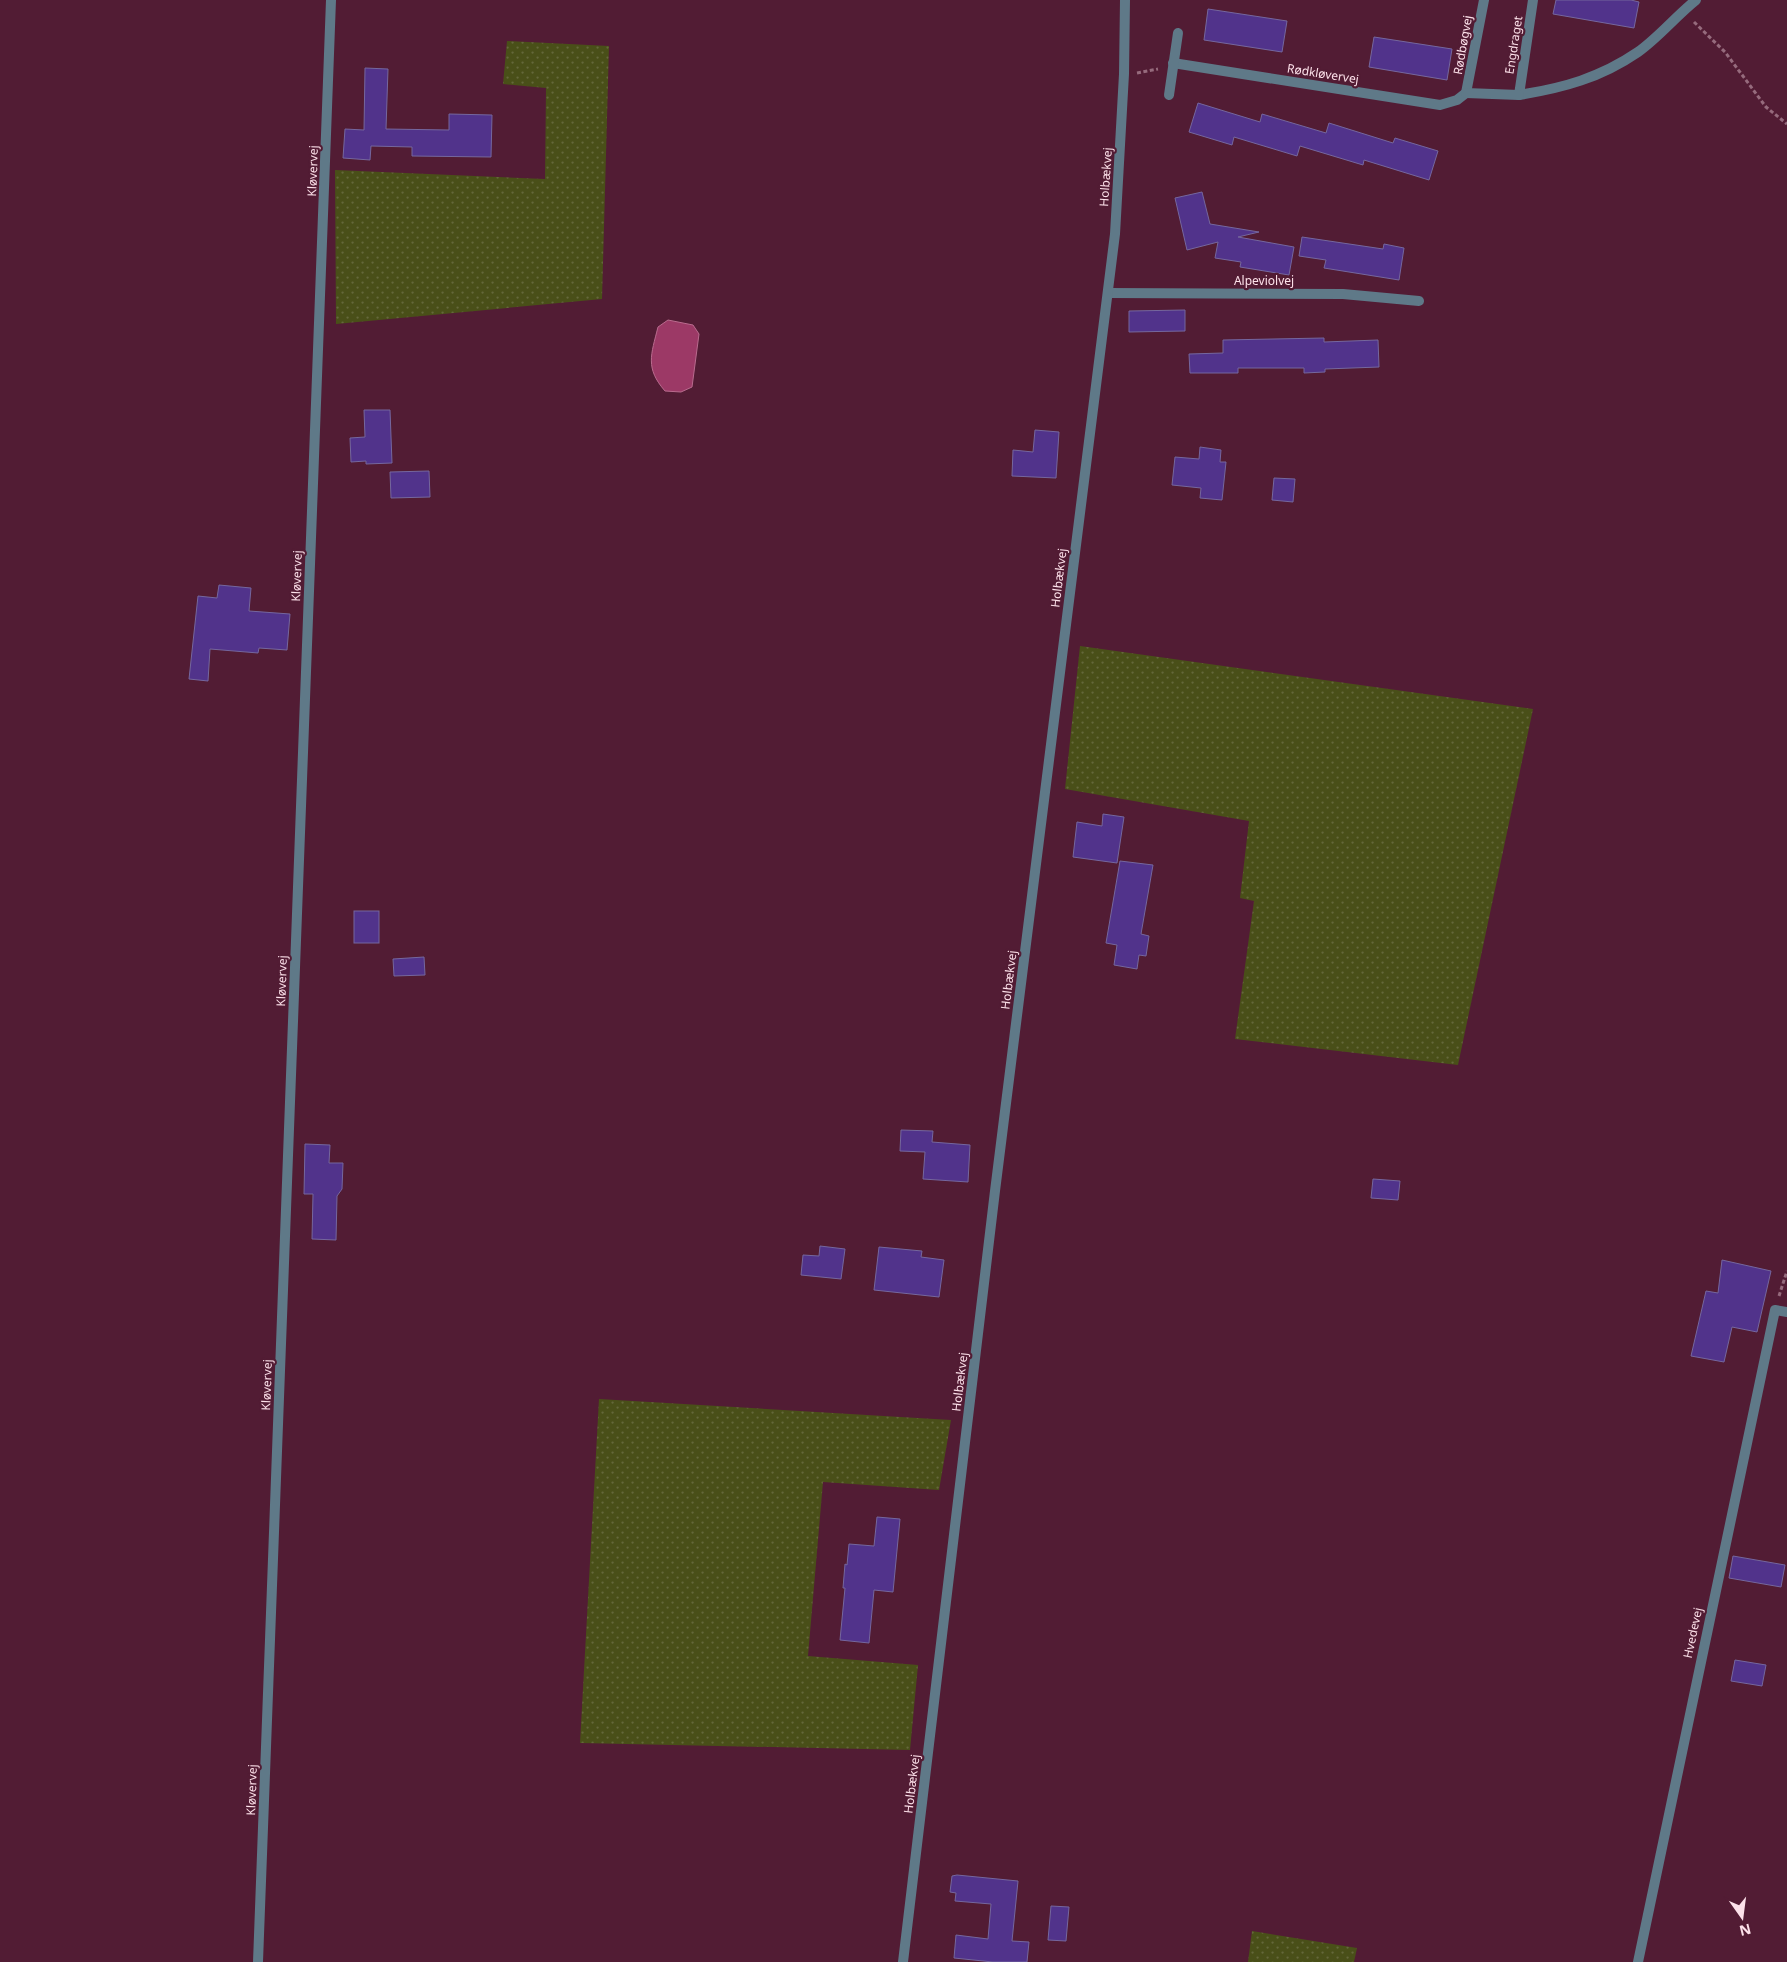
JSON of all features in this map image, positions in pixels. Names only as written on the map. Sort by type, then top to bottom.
[{"type":"street","name":"Kløvervej","points":[[258,1962],[332,0]]},
{"type":"street","name":"Holbækvej","points":[[904,1962],[995,1192],[1115,234],[1124,74],[1125,0]]},
{"type":"street","name":"Rødbøgvej","points":[[1466,93],[1484,0]]},
{"type":"street","name":"Engdraget","points":[[1519,95],[1533,0]]},
{"type":"street","points":[[1466,93],[1519,95],[1561,88],[1601,74],[1639,51],[1696,0]]},
{"type":"street","points":[[1169,95],[1178,33]]},
{"type":"street","name":"Rødkløvervej","points":[[1173,63],[1440,105],[1456,100],[1466,93]]},
{"type":"street","name":"Alpeviolvej","points":[[1108,294],[1343,294],[1419,301]]},
{"type":"street","points":[[1776,1310],[1787,1312]]},
{"type":"street","name":"Hvedevej","points":[[1638,1962],[1776,1310]]},
{"type":"path","points":[[1683,11],[1725,52],[1766,108],[1787,124]]},
{"type":"path","points":[[1124,74],[1149,73],[1173,63]]},
{"type":"path","points":[[1776,1310],[1787,1271]]},
{"type":"green space","points":[[507,41],[609,46],[602,299],[336,324],[335,170],[545,179],[546,88],[503,84]]},
{"type":"green space","points":[[1080,646],[1533,709],[1458,1065],[1235,1039],[1254,901],[1240,898],[1249,821],[1065,789]]},
{"type":"green space","points":[[599,1399],[951,1420],[939,1490],[823,1482],[808,1656],[918,1665],[910,1750],[580,1743]]},
{"type":"green space","points":[[1252,1931],[1357,1948],[1354,1962],[1248,1962]]},
{"type":"shaded area","points":[[668,320],[693,325],[699,334],[692,387],[681,392],[665,391],[654,375],[652,368],[652,353],[658,327]]},
{"type":"building","points":[[1556,0],[1631,0],[1639,2],[1634,28],[1553,14]]},
{"type":"building","points":[[1208,9],[1287,21],[1282,52],[1204,40]]},
{"type":"building","points":[[1374,37],[1452,49],[1447,80],[1369,67]]},
{"type":"building","points":[[365,68],[388,69],[386,129],[449,130],[449,114],[492,115],[491,157],[412,156],[412,147],[371,146],[370,160],[343,158],[345,129],[364,130]]},
{"type":"building","points":[[1198,103],[1260,122],[1262,114],[1326,133],[1329,123],[1393,143],[1395,138],[1438,151],[1429,180],[1364,160],[1363,165],[1300,146],[1297,156],[1234,137],[1232,145],[1189,132]]},
{"type":"building","points":[[1202,192],[1210,224],[1259,232],[1238,237],[1294,247],[1289,275],[1240,267],[1241,262],[1215,258],[1218,242],[1187,250],[1175,198]]},
{"type":"building","points":[[1302,237],[1383,249],[1384,244],[1404,248],[1399,280],[1324,268],[1326,260],[1299,256]]},
{"type":"building","points":[[1185,310],[1185,331],[1129,332],[1129,311]]},
{"type":"building","points":[[1324,338],[1324,342],[1378,340],[1379,367],[1325,369],[1325,372],[1304,373],[1304,368],[1238,368],[1238,373],[1190,373],[1189,354],[1223,353],[1223,340]]},
{"type":"building","points":[[364,410],[390,410],[392,463],[366,464],[366,461],[351,462],[350,438],[365,437]]},
{"type":"building","points":[[1035,430],[1059,432],[1056,478],[1012,476],[1013,450],[1033,452]]},
{"type":"building","points":[[1200,447],[1221,450],[1220,462],[1226,462],[1222,500],[1200,498],[1201,488],[1172,485],[1175,457],[1199,459]]},
{"type":"building","points":[[429,471],[430,497],[391,498],[390,472]]},
{"type":"building","points":[[1274,478],[1295,479],[1293,502],[1272,500]]},
{"type":"building","points":[[219,585],[251,588],[249,611],[290,614],[287,650],[259,648],[258,653],[210,649],[208,681],[189,679],[198,596],[217,598]]},
{"type":"building","points":[[1103,814],[1124,817],[1117,863],[1073,857],[1077,822],[1102,826]]},
{"type":"building","points":[[1120,861],[1153,865],[1141,934],[1149,936],[1146,956],[1139,955],[1137,969],[1114,965],[1117,945],[1106,943]]},
{"type":"building","points":[[354,911],[379,911],[379,943],[354,943]]},
{"type":"building","points":[[424,957],[425,975],[394,976],[393,959]]},
{"type":"building","points":[[901,1130],[933,1131],[932,1142],[970,1145],[968,1182],[923,1179],[925,1152],[900,1151]]},
{"type":"building","points":[[305,1144],[330,1145],[329,1163],[343,1163],[342,1189],[337,1196],[336,1240],[312,1239],[313,1194],[304,1194]]},
{"type":"building","points":[[1373,1179],[1400,1181],[1398,1200],[1371,1198]]},
{"type":"building","points":[[820,1246],[845,1249],[841,1279],[801,1275],[803,1255],[819,1256]]},
{"type":"building","points":[[879,1247],[922,1251],[921,1257],[944,1260],[939,1297],[874,1290]]},
{"type":"building","points":[[1722,1260],[1771,1271],[1757,1332],[1732,1327],[1724,1362],[1691,1356],[1706,1291],[1718,1293]]},
{"type":"building","points":[[877,1517],[900,1519],[893,1592],[874,1590],[869,1643],[840,1640],[845,1588],[843,1588],[845,1564],[847,1565],[849,1544],[874,1546]]},
{"type":"building","points":[[1733,1556],[1785,1565],[1781,1587],[1729,1578]]},
{"type":"building","points":[[1735,1660],[1766,1665],[1762,1686],[1731,1681]]},
{"type":"building","points":[[952,1876],[1018,1881],[1012,1941],[1029,1942],[1027,1962],[993,1962],[954,1958],[956,1935],[988,1939],[991,1904],[955,1901],[956,1893],[950,1892]]},
{"type":"building","points":[[1051,1906],[1069,1907],[1066,1941],[1048,1940]]}]
